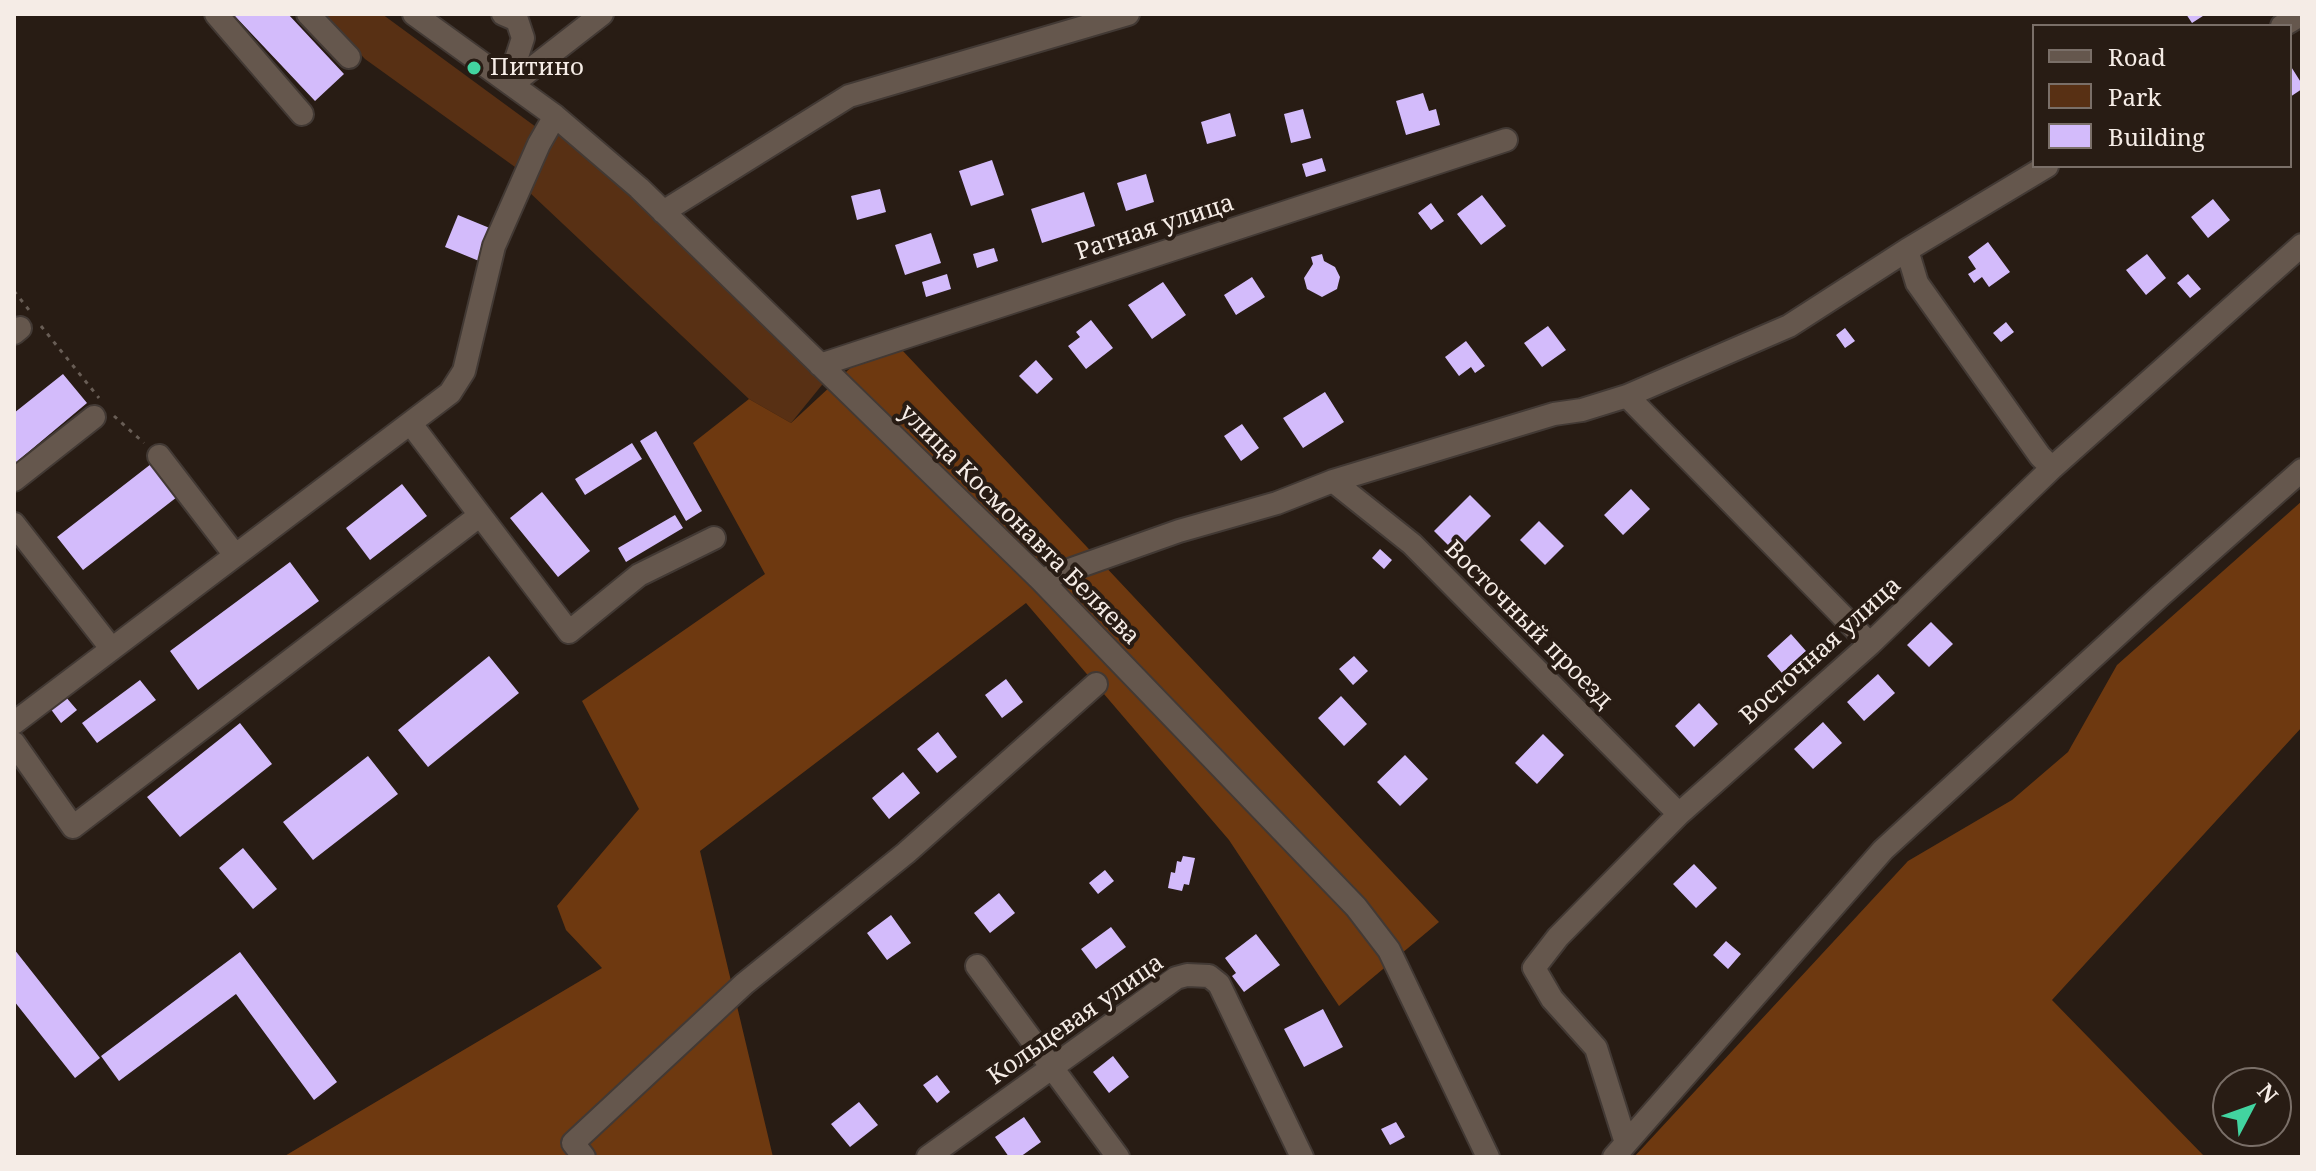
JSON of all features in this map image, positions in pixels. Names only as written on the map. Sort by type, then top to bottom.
[{"type":"street","points":[[216,14],[302,114]]},
{"type":"street","points":[[308,14],[349,57]]},
{"type":"street","name":"улица Космонавта Беляева","points":[[414,14],[555,116],[663,212],[1041,580],[1356,907],[1389,950],[1488,1157]]},
{"type":"street","points":[[503,14],[517,20],[523,38],[510,83]]},
{"type":"street","points":[[510,83],[602,14]]},
{"type":"street","points":[[663,212],[849,96],[1128,14]]},
{"type":"street","points":[[14,723],[450,393],[464,371],[494,246],[539,144],[555,116]]},
{"type":"street","name":"Ратная улица","points":[[820,365],[1506,140]]},
{"type":"street","points":[[1041,580],[1179,531],[1277,503],[1333,481],[1554,414],[1582,410],[1627,396],[1789,326],[2044,168]]},
{"type":"street","name":"Восточная улица","points":[[1620,1150],[1596,1048],[1552,999],[1534,968],[1558,937],[1679,814],[1870,644],[2052,468],[2302,245]]},
{"type":"street","points":[[1907,250],[1917,283],[2040,456],[2052,468]]},
{"type":"street","points":[[1627,396],[1870,644]]},
{"type":"street","points":[[14,480],[101,409]]},
{"type":"street","points":[[411,424],[569,632],[639,575],[714,538]]},
{"type":"street","points":[[159,456],[235,555]]},
{"type":"street","points":[[1620,1150],[1883,850],[2302,470]]},
{"type":"street","name":"Восточный проезд","points":[[1333,481],[1412,544],[1679,814]]},
{"type":"street","points":[[14,743],[73,827],[479,516]]},
{"type":"street","points":[[14,524],[111,648]]},
{"type":"street","points":[[584,1157],[573,1143],[744,984],[906,853],[1096,684]]},
{"type":"street","points":[[977,966],[1118,1157]]},
{"type":"street","name":"Кольцевая улица","points":[[928,1157],[1176,978],[1187,975],[1209,976],[1219,984],[1302,1157]]},
{"type":"path","points":[[14,291],[26,324],[101,409],[159,456]]},
{"type":"green space","points":[[322,14],[382,14],[536,127],[515,167],[365,59]]},
{"type":"green space","points":[[558,130],[655,217],[826,380],[791,423],[749,399],[529,192]]},
{"type":"shaded area","points":[[887,334],[1439,922],[1339,1006],[1229,840],[1026,603],[700,851],[773,1157],[283,1157],[602,968],[566,930],[557,906],[639,809],[582,701],[765,574],[693,443],[749,399],[791,423]]},
{"type":"shaded area","points":[[2302,501],[2302,727],[2052,1000],[2205,1157],[1634,1157],[1908,861],[2012,800],[2068,752],[2117,665]]},
{"type":"building","points":[[233,14],[288,14],[344,74],[315,101]]},
{"type":"building","points":[[2186,14],[2206,14],[2192,23]]},
{"type":"building","points":[[2292,68],[2302,84],[2302,89],[2292,96]]},
{"type":"building","points":[[1423,93],[1429,111],[1436,109],[1440,125],[1406,135],[1396,101]]},
{"type":"building","points":[[1303,109],[1311,138],[1291,143],[1284,114]]},
{"type":"building","points":[[1230,113],[1236,136],[1207,144],[1201,122]]},
{"type":"building","points":[[1322,158],[1326,171],[1306,177],[1302,164]]},
{"type":"building","points":[[992,160],[1004,195],[971,206],[959,171]]},
{"type":"building","points":[[1146,174],[1154,202],[1126,211],[1117,183]]},
{"type":"building","points":[[880,189],[886,212],[857,220],[851,196]]},
{"type":"building","points":[[1084,192],[1095,226],[1042,243],[1031,209]]},
{"type":"building","points":[[1482,195],[1506,226],[1481,245],[1457,214]]},
{"type":"building","points":[[2213,199],[2230,220],[2208,238],[2191,217]]},
{"type":"building","points":[[1431,203],[1444,221],[1431,230],[1418,213]]},
{"type":"building","points":[[458,215],[492,229],[479,261],[445,247]]},
{"type":"building","points":[[931,233],[941,263],[905,275],[895,245]]},
{"type":"building","points":[[1988,242],[2010,272],[1989,287],[1982,277],[1974,283],[1968,274],[1976,269],[1968,257]]},
{"type":"building","points":[[994,248],[998,261],[977,268],[973,254]]},
{"type":"building","points":[[1322,254],[1324,261],[1335,267],[1340,277],[1337,289],[1322,297],[1307,289],[1304,278],[1313,264],[1311,257]]},
{"type":"building","points":[[2147,254],[2166,278],[2146,295],[2126,270]]},
{"type":"building","points":[[947,274],[951,289],[926,297],[922,282]]},
{"type":"building","points":[[2188,274],[2201,289],[2190,298],[2177,283]]},
{"type":"building","points":[[1252,277],[1265,297],[1236,315],[1224,295]]},
{"type":"building","points":[[1163,282],[1186,315],[1152,339],[1128,305]]},
{"type":"building","points":[[1091,320],[1113,348],[1086,369],[1068,346],[1080,337],[1076,332]]},
{"type":"building","points":[[2006,322],[2014,332],[2001,342],[1993,333]]},
{"type":"building","points":[[1548,326],[1566,350],[1542,367],[1524,343]]},
{"type":"building","points":[[1845,328],[1855,341],[1845,348],[1836,335]]},
{"type":"building","points":[[1466,341],[1485,366],[1475,373],[1471,367],[1459,376],[1445,357]]},
{"type":"building","points":[[1036,360],[1053,379],[1037,394],[1019,376]]},
{"type":"building","points":[[63,374],[87,403],[14,464],[14,413]]},
{"type":"building","points":[[1325,392],[1344,422],[1303,448],[1283,418]]},
{"type":"building","points":[[1242,424],[1259,448],[1241,461],[1224,436]]},
{"type":"building","points":[[656,431],[702,511],[686,521],[640,441]]},
{"type":"building","points":[[632,443],[642,459],[585,495],[575,479]]},
{"type":"building","points":[[151,464],[177,497],[83,570],[57,537]]},
{"type":"building","points":[[402,484],[427,516],[370,560],[346,528]]},
{"type":"building","points":[[1631,489],[1650,509],[1623,535],[1604,515]]},
{"type":"building","points":[[542,492],[590,551],[558,577],[510,518]]},
{"type":"building","points":[[1470,495],[1491,516],[1455,552],[1434,531]]},
{"type":"building","points":[[675,515],[683,528],[626,562],[618,548]]},
{"type":"building","points":[[1539,521],[1564,546],[1545,565],[1520,540]]},
{"type":"building","points":[[1380,549],[1392,560],[1384,569],[1372,558]]},
{"type":"building","points":[[290,562],[319,601],[198,690],[170,651]]},
{"type":"building","points":[[1931,622],[1953,644],[1929,667],[1907,645]]},
{"type":"building","points":[[1791,634],[1806,651],[1782,673],[1767,656]]},
{"type":"building","points":[[489,656],[519,693],[428,767],[398,730]]},
{"type":"building","points":[[1354,656],[1368,671],[1353,685],[1339,669]]},
{"type":"building","points":[[1878,674],[1895,693],[1864,721],[1847,702]]},
{"type":"building","points":[[1006,679],[1023,702],[1002,718],[985,695]]},
{"type":"building","points":[[140,680],[156,700],[97,743],[82,723]]},
{"type":"building","points":[[65,696],[77,710],[61,723],[50,708]]},
{"type":"building","points":[[1341,696],[1367,724],[1344,746],[1318,718]]},
{"type":"building","points":[[1699,703],[1718,724],[1694,747],[1675,726]]},
{"type":"building","points":[[1823,722],[1842,743],[1813,769],[1794,749]]},
{"type":"building","points":[[240,723],[272,764],[180,837],[147,797]]},
{"type":"building","points":[[938,732],[957,757],[937,773],[917,749]]},
{"type":"building","points":[[1543,734],[1564,755],[1537,784],[1515,763]]},
{"type":"building","points":[[1405,755],[1428,779],[1400,806],[1377,782]]},
{"type":"building","points":[[368,756],[398,794],[313,860],[283,822]]},
{"type":"building","points":[[903,772],[920,793],[889,819],[872,798]]},
{"type":"building","points":[[243,848],[277,889],[253,909],[219,868]]},
{"type":"building","points":[[1183,856],[1195,858],[1189,885],[1184,884],[1182,891],[1168,888],[1171,872],[1175,873],[1177,861],[1181,862]]},
{"type":"building","points":[[1694,864],[1717,888],[1696,908],[1673,884]]},
{"type":"building","points":[[1105,870],[1114,881],[1098,894],[1089,883]]},
{"type":"building","points":[[999,893],[1015,913],[990,933],[974,913]]},
{"type":"building","points":[[891,915],[911,943],[887,960],[867,933]]},
{"type":"building","points":[[1111,927],[1126,947],[1096,969],[1081,949]]},
{"type":"building","points":[[1256,934],[1280,965],[1244,992],[1232,976],[1236,973],[1225,958]]},
{"type":"building","points":[[1726,941],[1741,954],[1728,969],[1713,955]]},
{"type":"building","points":[[14,949],[100,1058],[75,1078],[14,1001]]},
{"type":"building","points":[[240,952],[337,1082],[314,1100],[236,994],[119,1081],[101,1056]]},
{"type":"building","points":[[1323,1009],[1343,1047],[1304,1067],[1284,1029]]},
{"type":"building","points":[[1113,1056],[1129,1077],[1109,1093],[1093,1072]]},
{"type":"building","points":[[937,1075],[950,1092],[937,1103],[923,1085]]},
{"type":"building","points":[[859,1102],[878,1125],[850,1147],[831,1124]]},
{"type":"building","points":[[1024,1117],[1041,1142],[1020,1157],[1009,1157],[995,1137]]},
{"type":"building","points":[[1396,1122],[1405,1137],[1390,1145],[1381,1129]]},
{"type":"place","name":"Питино","points":[[474,68]]}]
